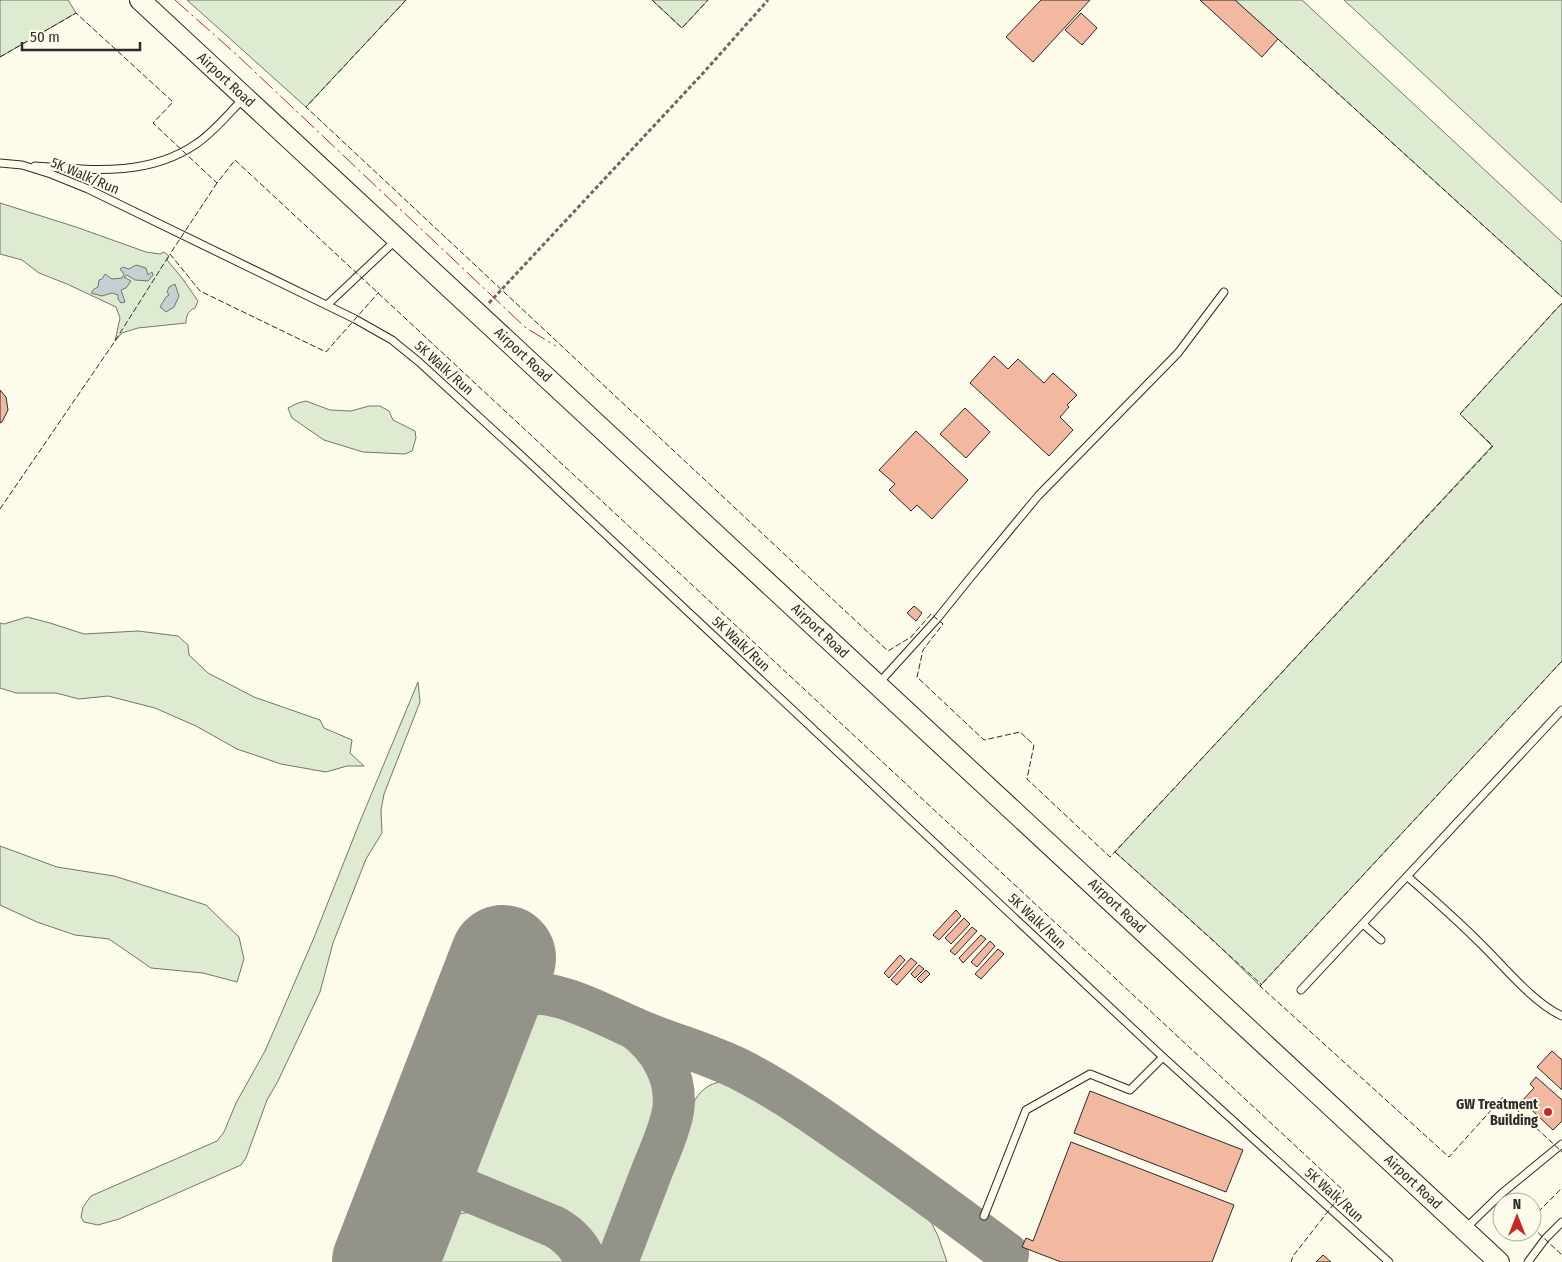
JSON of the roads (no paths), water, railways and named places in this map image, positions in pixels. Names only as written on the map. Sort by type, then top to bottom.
[{"type":"main road","name":"Airport Road","points":[[140,0],[1499,1262]]},
{"type":"lane","points":[[22,165],[111,170],[156,164],[197,144],[244,98]]},
{"type":"lane","name":"5K Walk/Run","points":[[0,163],[22,165],[57,176],[88,189],[327,305],[376,330],[399,345],[539,472],[1163,1056],[1389,1262]]},
{"type":"lane","points":[[327,305],[397,239]]},
{"type":"lane","points":[[878,685],[937,619],[1038,496],[1178,353],[1224,292]]},
{"type":"lane","points":[[1302,990],[1562,710]]},
{"type":"lane","points":[[1408,877],[1462,925],[1526,989],[1548,1008],[1562,1016]]},
{"type":"lane","points":[[1363,924],[1381,940]]},
{"type":"lane","points":[[984,1216],[1026,1110],[1090,1074],[1130,1090],[1163,1056]]},
{"type":"lane","points":[[1464,1230],[1501,1194],[1562,1144]]},
{"type":"lane","points":[[1528,1262],[1545,1239],[1562,1222]]},
{"type":"place","name":"GW Treatment Building","points":[[1548,1112]]}]
